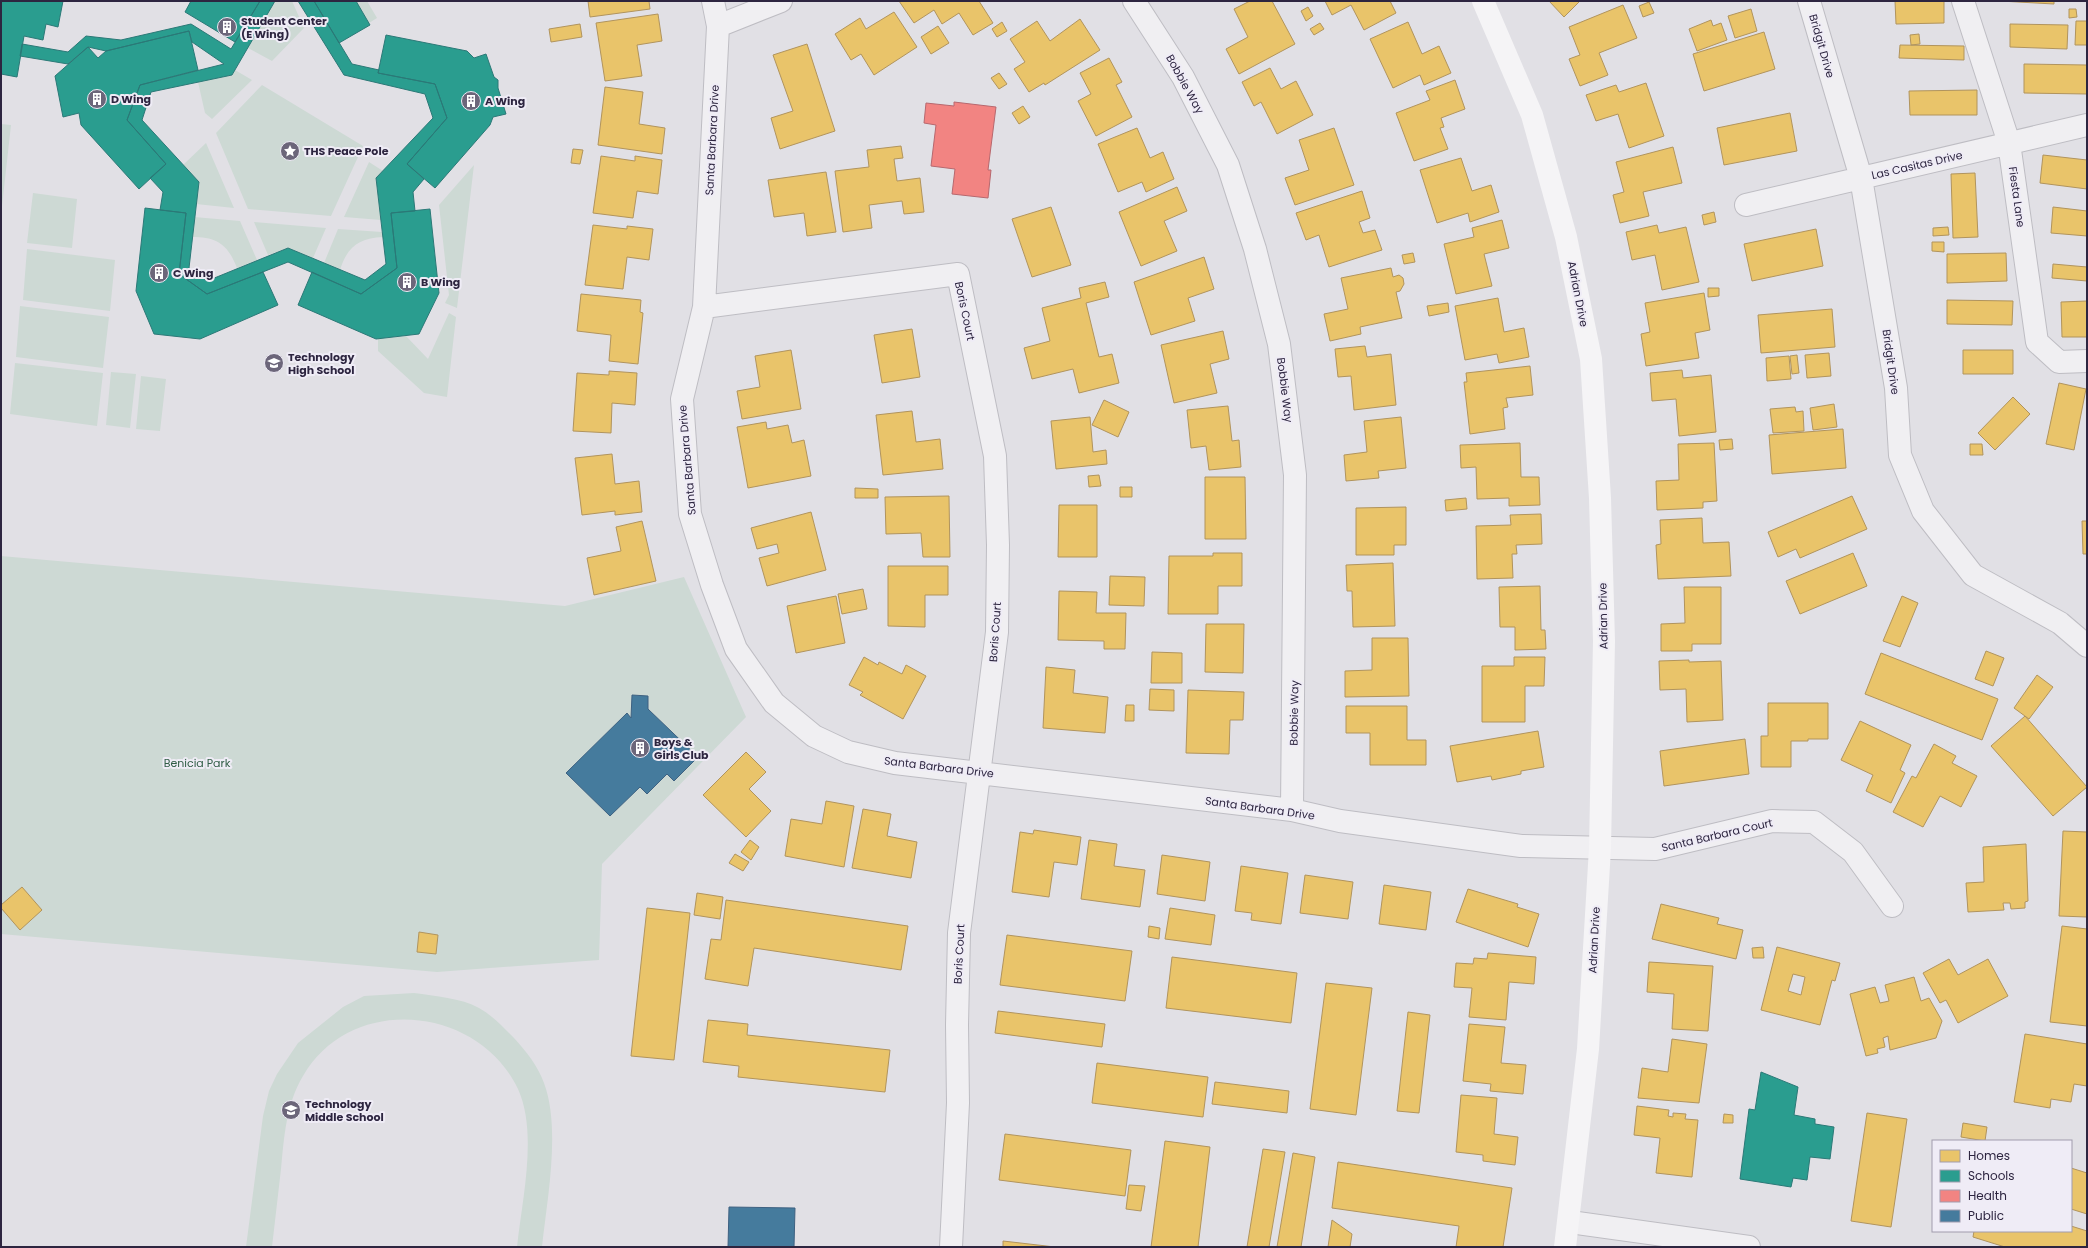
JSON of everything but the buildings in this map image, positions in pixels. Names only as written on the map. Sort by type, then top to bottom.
[{"type":"street","name":"Santa Barbara Drive","points":[[712,1],[718,26],[704,307],[682,399],[690,514],[712,586],[736,649],[774,704],[814,736],[848,752],[895,763],[1292,810],[1340,821],[1521,846],[1600,848]]},
{"type":"street","points":[[718,26],[781,1]]},
{"type":"street","name":"Bobbie Way","points":[[1134,1],[1183,77],[1228,165],[1255,249],[1279,344],[1295,475],[1292,810]]},
{"type":"street","name":"Adrian Drive","points":[[1483,1],[1532,115],[1566,237],[1591,359],[1600,498],[1604,641],[1600,848],[1588,1049],[1570,1222],[1565,1247]]},
{"type":"street","name":"Bridgit Drive","points":[[1809,1],[1861,178],[1896,388],[1900,455],[1923,511],[1973,575],[2060,623],[2087,646]]},
{"type":"street","name":"Fiesta Lane","points":[[1963,1],[2009,143],[2037,342],[2059,362],[2087,361]]},
{"type":"street","name":"Las Casitas Drive","points":[[1746,205],[2087,125]]},
{"type":"street","name":"Boris Court","points":[[704,307],[958,274],[996,456],[998,545],[997,632],[959,933],[957,1025],[958,1103],[951,1247]]},
{"type":"street","name":"Santa Barbara Court","points":[[1600,848],[1655,849],[1772,821],[1814,822],[1853,852],[1892,906]]},
{"type":"street","points":[[1570,1222],[1749,1247]]},
{"type":"green space","points":[[275,1],[292,1],[304,28],[272,61],[248,48]]},
{"type":"green space","points":[[356,1],[367,1],[377,18],[369,23]]},
{"type":"green space","points":[[235,70],[252,80],[212,119],[205,113],[198,82],[232,75]]},
{"type":"green space","points":[[262,85],[363,146],[331,216],[248,209],[216,133]]},
{"type":"green space","points":[[1,124],[11,125],[1,215]]},
{"type":"green space","points":[[206,143],[234,208],[196,204],[183,165]]},
{"type":"green space","points":[[369,162],[383,171],[376,178],[381,220],[344,217]]},
{"type":"green space","points":[[474,165],[457,308],[445,303],[449,295],[439,205]]},
{"type":"green space","points":[[33,193],[77,199],[72,248],[27,243]]},
{"type":"green space","points":[[194,217],[240,221],[257,260],[237,268],[230,253],[221,244],[201,237],[192,237]]},
{"type":"green space","points":[[254,222],[326,228],[313,258],[288,248],[268,255]]},
{"type":"green space","points":[[338,229],[382,232],[383,237],[367,239],[355,245],[346,255],[340,270],[324,263]]},
{"type":"green space","points":[[27,249],[115,260],[110,311],[23,300]]},
{"type":"green space","points":[[20,306],[109,317],[103,368],[16,357]]},
{"type":"green space","points":[[449,313],[456,317],[447,397],[424,393],[378,351],[378,339],[406,336],[428,359]]},
{"type":"green space","points":[[15,363],[103,373],[97,426],[10,414]]},
{"type":"green space","points":[[111,372],[136,374],[130,428],[106,425]]},
{"type":"green space","points":[[141,376],[166,379],[160,431],[136,429]]},
{"type":"green space","name":"Benicia Park","points":[[1,556],[565,606],[684,577],[746,717],[602,864],[599,960],[437,972],[1,934]]},
{"type":"green space","points":[[414,993],[439,996],[464,1002],[479,1008],[489,1014],[514,1038],[535,1065],[544,1083],[552,1121],[551,1164],[542,1247],[517,1247],[525,1188],[528,1146],[524,1106],[518,1089],[499,1061],[474,1040],[445,1026],[414,1020],[382,1021],[351,1031],[324,1049],[303,1076],[293,1098],[287,1121],[272,1247],[246,1247],[263,1116],[269,1091],[277,1074],[298,1043],[343,1007],[364,996]]},
{"type":"place","name":"Student Center (E Wing)","points":[[227,27]]},
{"type":"place","name":"D Wing","points":[[97,99]]},
{"type":"place","name":"A Wing","points":[[471,101]]},
{"type":"place","name":"THS Peace Pole","points":[[290,151]]},
{"type":"place","name":"C Wing","points":[[159,273]]},
{"type":"place","name":"B Wing","points":[[407,282]]},
{"type":"place","name":"Technology High School","points":[[274,363]]},
{"type":"place","name":"Boys & Girls Club","points":[[640,748]]},
{"type":"place","name":"Technology Middle School","points":[[291,1110]]}]
